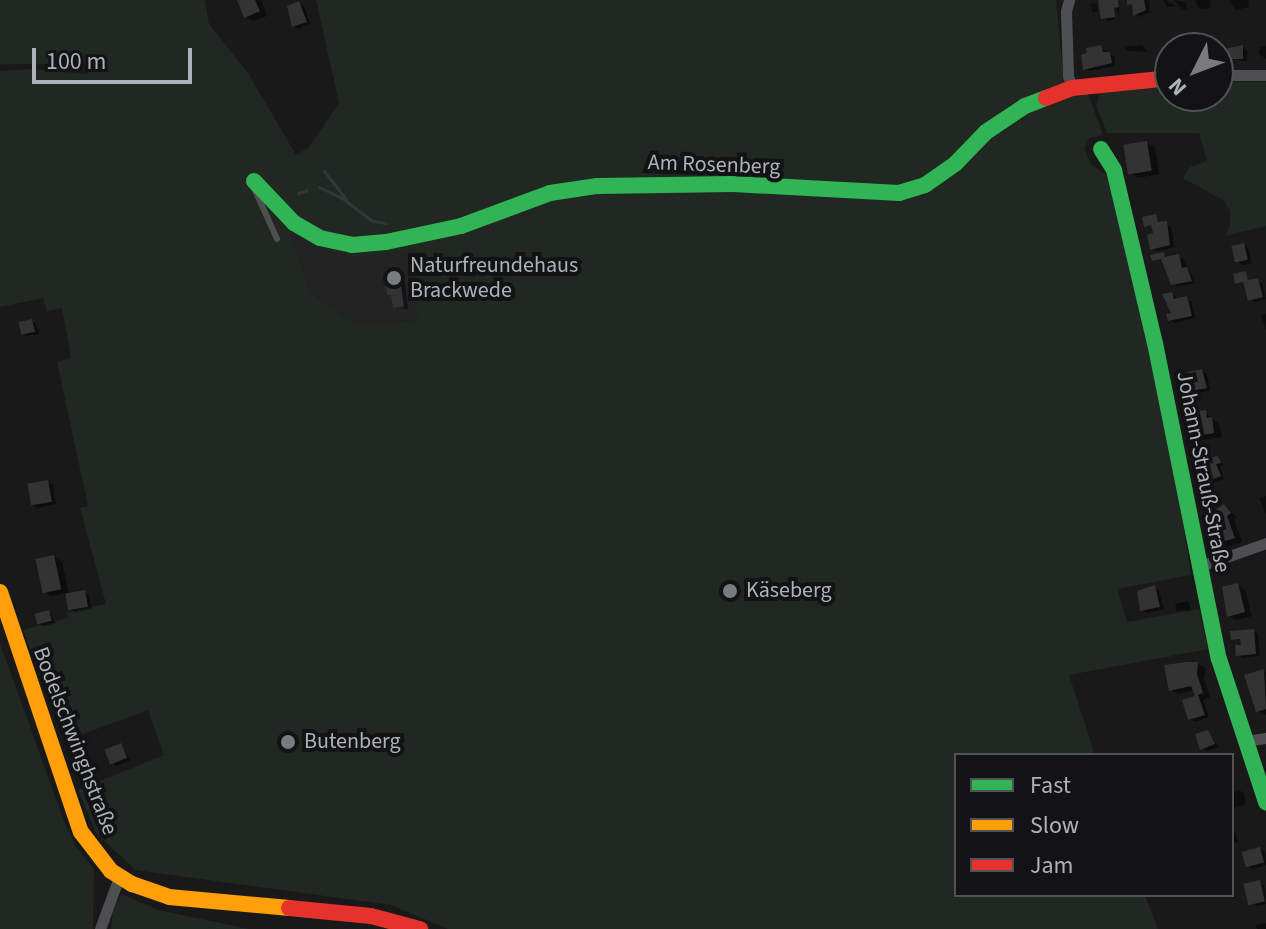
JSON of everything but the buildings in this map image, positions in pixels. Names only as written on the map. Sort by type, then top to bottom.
[{"type":"street","points":[[1069,0],[1066,11],[1068,76],[1072,88]]},
{"type":"street","points":[[1234,75],[1266,75]]},
{"type":"street","name":"Am Rosenberg","points":[[254,181],[294,223],[320,238],[352,245],[386,242],[461,226],[550,193],[597,186],[733,184],[815,191],[899,193],[925,185],[956,163],[1009,114],[1072,88],[1154,80]]},
{"type":"street","name":"Johann-Strauß-Straße","points":[[1101,149],[1114,170],[1155,343],[1219,659],[1266,802]]},
{"type":"street","points":[[1198,567],[1266,543]]},
{"type":"street","name":"Bodelschwinghstraße","points":[[0,592],[81,832],[93,852],[119,877],[169,897],[371,916],[420,929]]},
{"type":"street","points":[[1246,741],[1266,738]]},
{"type":"street","points":[[100,929],[119,877]]},
{"type":"lane","points":[[254,181],[254,190],[277,239]]},
{"type":"shaded area","points":[[0,0],[205,0],[209,24],[248,73],[296,155],[308,148],[339,103],[316,0],[1056,0],[1064,84],[1009,106],[992,122],[1014,118],[1087,91],[1103,135],[1089,138],[1084,149],[1091,164],[1109,177],[1172,452],[1191,575],[1117,589],[1127,622],[1199,609],[1208,649],[1069,675],[1094,753],[954,753],[954,897],[1146,897],[1158,929],[448,929],[391,905],[135,870],[96,833],[78,790],[164,755],[148,710],[64,741],[23,630],[68,618],[67,612],[106,604],[80,508],[88,506],[57,362],[71,358],[62,308],[47,311],[43,298],[0,307],[0,71],[31,69],[87,74],[94,64],[0,64]],"holes":[[[290,233],[320,249],[355,258],[414,250],[417,321],[358,324],[325,304],[310,290]]]},
{"type":"shaded area","points":[[1234,82],[1266,82],[1266,226],[1225,236],[1230,225],[1230,211],[1223,200],[1183,178],[1190,167],[1207,161],[1199,133],[1107,133],[1096,105],[1101,89],[1154,85],[1154,112],[1234,112]]},
{"type":"shaded area","points":[[290,232],[320,249],[355,258],[414,250],[418,321],[358,324],[325,304],[310,290]]},
{"type":"shaded area","points":[[0,643],[62,816],[75,845],[94,870],[93,929],[0,929]]},
{"type":"shaded area","points":[[122,894],[158,910],[249,929],[111,929],[113,911]]},
{"type":"waterway","points":[[324,171],[346,199]]},
{"type":"waterway","points":[[319,187],[342,198],[373,221],[386,223]]},
{"type":"waterway","points":[[298,193],[307,190]]},
{"type":"traffic: fast","points":[[254,181],[294,223],[320,238],[352,245],[386,242],[461,226],[550,193],[597,186],[733,184],[899,193],[925,185],[956,163],[986,132],[1025,106],[1046,98]]},
{"type":"traffic: fast","points":[[1101,149],[1114,170],[1155,343],[1219,659],[1266,802]]},
{"type":"traffic: slow","points":[[0,592],[81,832],[111,871],[132,884],[169,897],[289,908]]},
{"type":"traffic: jam","points":[[1046,98],[1072,88],[1154,80]]},
{"type":"traffic: jam","points":[[289,908],[371,916],[420,929]]},
{"type":"place","name":"Naturfreundehaus Brackwede","points":[[394,278]]},
{"type":"place","name":"Käseberg","points":[[730,591]]},
{"type":"place","name":"Butenberg","points":[[288,742]]}]
